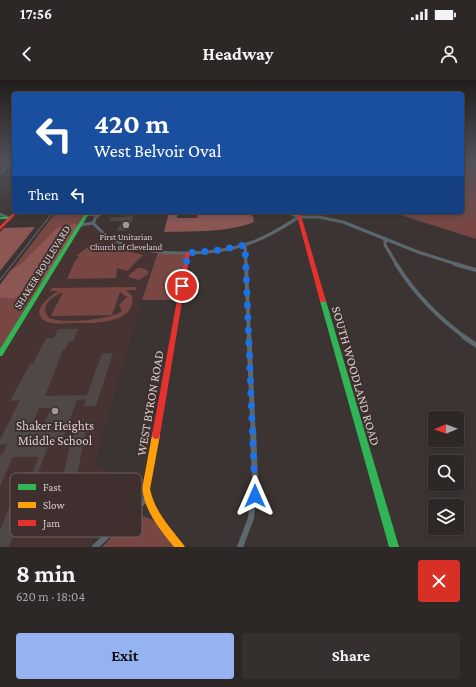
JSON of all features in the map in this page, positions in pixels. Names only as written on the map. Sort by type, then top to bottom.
[{"type":"street","points":[[0,214],[5,221]]},
{"type":"street","points":[[0,228],[5,221],[14,214]]},
{"type":"street","name":"SHAKER BOULEVARD","points":[[0,354],[87,214]]},
{"type":"street","points":[[89,214],[91,216],[99,215]]},
{"type":"street","points":[[287,214],[289,218],[287,224]]},
{"type":"street","points":[[93,223],[98,229],[109,237],[131,246],[158,252],[188,253],[219,250],[245,245],[274,233],[298,214],[339,220],[418,252],[476,270]]},
{"type":"street","name":"SOUTH WOODLAND ROAD","points":[[298,214],[394,547]]},
{"type":"street","points":[[93,223],[94,219],[99,215]]},
{"type":"street","points":[[0,218],[5,221]]},
{"type":"street","points":[[80,225],[93,223]]},
{"type":"street","points":[[385,238],[385,245],[409,284],[422,300],[476,345]]},
{"type":"street","points":[[240,547],[251,518],[255,489],[245,245]]},
{"type":"street","name":"WEST BYRON ROAD","points":[[147,498],[147,485],[188,253]]},
{"type":"street","points":[[142,503],[147,498],[152,509],[180,547]]},
{"type":"street","points":[[95,547],[106,537]]},
{"type":"shaded area","points":[[464,182],[476,182],[476,239],[397,214],[464,214]]},
{"type":"shaded area","points":[[54,214],[87,214],[0,354],[0,285]]},
{"type":"shaded area","points":[[168,214],[178,214],[177,218],[197,218],[198,214],[248,214],[253,216],[254,222],[243,226],[221,230],[164,232]]},
{"type":"shaded area","points":[[75,224],[78,226],[45,278],[13,299],[0,297],[0,285],[10,271],[22,263],[58,227]]},
{"type":"shaded area","name":"Shaker Heights Middle School","points":[[82,225],[91,225],[111,240],[157,253],[146,285],[94,465],[112,473],[10,473],[10,537],[98,537],[87,547],[0,547],[0,357]]},
{"type":"shaded area","points":[[35,227],[0,271],[0,232],[4,228]]},
{"type":"shaded area","points":[[94,242],[143,255],[127,271],[117,268],[116,278],[67,279],[75,261],[79,257],[76,256]]},
{"type":"shaded area","points":[[158,252],[188,253],[179,300],[142,300]]},
{"type":"shaded area","points":[[138,268],[143,268],[148,271],[148,274],[139,280],[129,277],[129,275]]},
{"type":"shaded area","points":[[137,287],[136,290],[126,290],[132,296],[132,305],[128,312],[121,317],[102,322],[61,324],[47,322],[39,314],[42,305],[59,291],[50,291],[52,288]],"holes":[[[63,292],[51,316],[112,315],[120,292],[127,297],[119,305],[122,311],[108,317],[75,321],[49,318],[45,311],[45,307],[53,297]]]},
{"type":"shaded area","points":[[142,516],[156,522],[164,531],[174,547],[102,547],[112,537],[142,537]]},
{"type":"building","name":"First Unitarian Church of Cleveland","points":[[126,215],[134,215],[128,230],[117,231],[122,221],[109,221],[111,217],[125,217]]},
{"type":"building","name":"Shaker Heights Middle School","points":[[58,329],[78,329],[73,341],[69,341],[65,350],[63,350],[45,396],[87,395],[102,353],[113,353],[96,406],[84,406],[86,399],[77,400],[62,441],[72,439],[73,432],[86,431],[77,473],[64,473],[70,445],[48,447],[38,473],[24,473],[33,472],[39,457],[13,457],[0,486],[0,455],[2,455],[7,444],[0,445],[0,440],[20,400],[10,401],[30,364],[33,364],[46,338],[54,338]],"holes":[[[39,408],[51,408],[42,428],[30,429]]]},
{"type":"building","name":"Shaker Heights Middle School","points":[[10,506],[10,537],[13,537],[9,547],[0,547],[0,530]]},
{"type":"tram line","points":[[0,280],[51,214]]},
{"type":"traffic: fast","points":[[0,354],[87,214]]},
{"type":"traffic: fast","points":[[0,218],[10,218]]},
{"type":"traffic: fast","points":[[323,301],[394,547]]},
{"type":"traffic: slow","points":[[156,435],[146,489],[154,513],[180,547]]},
{"type":"traffic: jam","points":[[0,228],[14,214]]},
{"type":"traffic: jam","points":[[299,214],[323,301]]},
{"type":"traffic: jam","points":[[156,435],[188,253]]},
{"type":"place","name":"First Unitarian Church of Cleveland","points":[[126,225]]},
{"type":"place","name":"Shaker Heights Middle School","points":[[55,411]]},
{"type":"route","points":[[182,286],[188,253],[226,250],[245,245],[255,496]]}]
